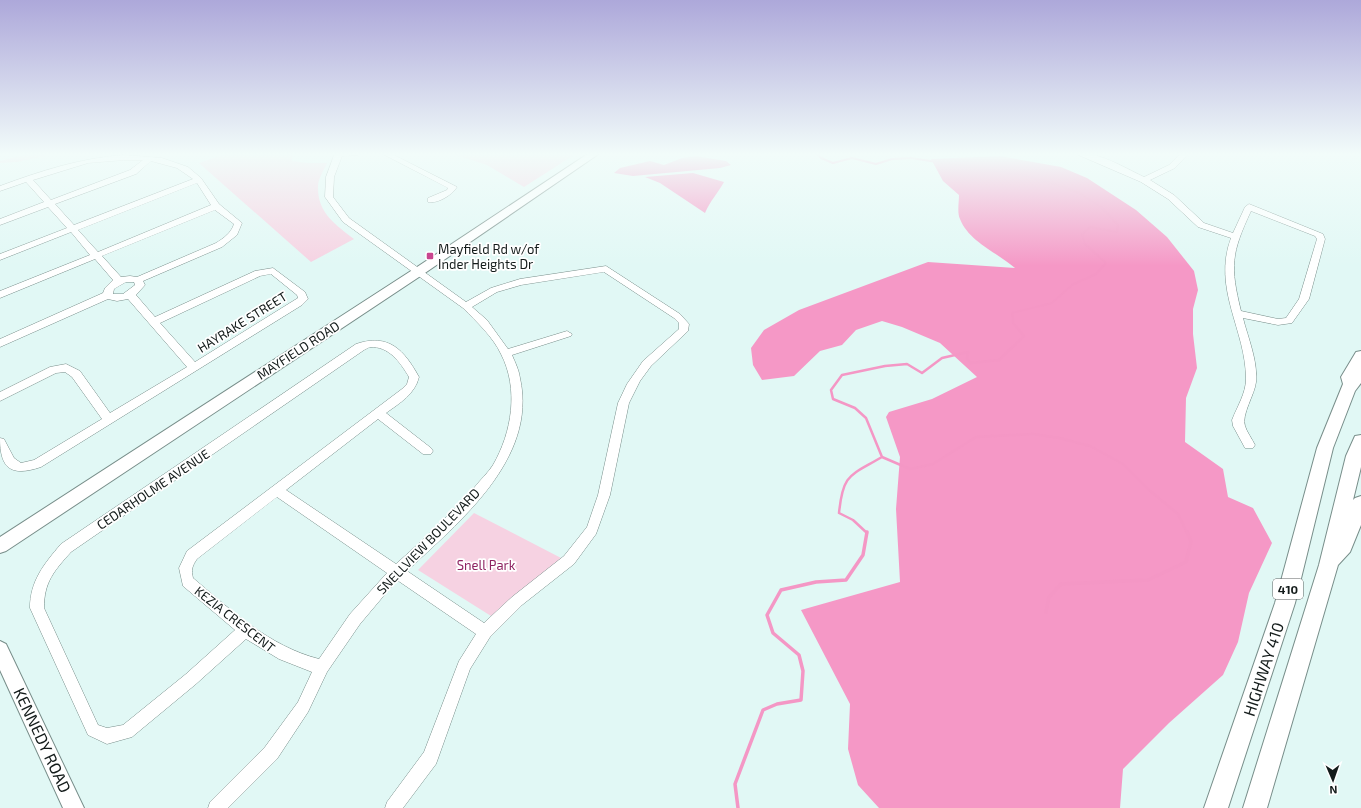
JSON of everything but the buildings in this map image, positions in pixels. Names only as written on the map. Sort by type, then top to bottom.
[{"type":"highway","points":[[1348,389],[1349,377],[1361,356]]},
{"type":"highway","name":"HIGHWAY 410","points":[[1216,808],[1285,603],[1325,448],[1348,389],[1361,372]]},
{"type":"highway","name":"410","points":[[1255,808],[1329,565],[1355,456],[1361,441]]},
{"type":"highway","points":[[1329,565],[1343,546],[1361,502]]},
{"type":"main road","name":"MAYFIELD ROAD","points":[[0,546],[418,272],[539,191]]},
{"type":"main road","name":"KENNEDY ROAD","points":[[0,649],[74,808]]},
{"type":"street","points":[[38,191],[119,281]]},
{"type":"street","points":[[0,222],[84,191]]},
{"type":"street","points":[[0,257],[170,191]]},
{"type":"street","points":[[108,295],[108,290],[119,281],[130,279],[138,280],[219,245],[230,238],[237,229],[238,223],[217,206],[206,191]]},
{"type":"street","name":"SNELLVIEW BOULEVARD","points":[[216,808],[271,753],[303,707],[322,667],[355,619],[383,586],[441,531],[487,480],[496,469],[512,438],[517,409],[515,378],[506,353],[483,322],[466,306],[346,220],[329,197],[329,191]]},
{"type":"street","points":[[431,200],[451,191]]},
{"type":"street","points":[[1161,191],[1171,197],[1201,225],[1236,237]]},
{"type":"street","points":[[0,296],[217,206]]},
{"type":"street","points":[[1238,314],[1278,322],[1289,321],[1302,303],[1321,239],[1319,234],[1312,230],[1249,207],[1229,254],[1227,268],[1250,365],[1251,381],[1238,420],[1239,426],[1250,445]]},
{"type":"street","name":"HAYRAKE STREET","points":[[0,442],[10,462],[19,468],[37,464],[299,303],[303,299],[302,294],[273,271],[267,270],[154,322]]},
{"type":"street","points":[[393,808],[430,758],[442,729],[464,666],[485,632],[516,601],[569,560],[592,530],[604,495],[620,410],[624,399],[658,351],[683,331],[684,325],[676,316],[606,270],[590,270],[520,282],[494,290],[466,306]]},
{"type":"street","points":[[0,343],[108,295],[119,298],[130,295],[138,289],[140,283],[138,280]]},
{"type":"street","points":[[130,295],[194,368]]},
{"type":"street","points":[[506,353],[567,334]]},
{"type":"street","name":"CEDARHOLME AVENUE","points":[[245,630],[191,679],[127,732],[107,736],[93,730],[37,608],[36,593],[42,578],[66,548],[360,347],[374,342],[384,344],[399,355],[414,377],[412,385],[406,392],[277,491]]},
{"type":"street","points":[[0,397],[54,370],[66,368],[76,374],[109,420]]},
{"type":"street","points":[[378,414],[428,451]]},
{"type":"street","points":[[277,491],[485,632]]},
{"type":"street","name":"KEZIA CRESCENT","points":[[277,491],[192,555],[186,564],[184,572],[188,582],[245,630],[280,654],[308,665],[322,667]]},
{"type":"green space","points":[[230,191],[319,191],[324,211],[334,223],[354,239],[311,262]]},
{"type":"green space","name":"Snell Park","points":[[474,513],[563,559],[491,616],[418,570]]},
{"type":"shaded area","points":[[672,191],[718,191],[705,213]]},
{"type":"shaded area","points":[[954,191],[1106,191],[1136,210],[1167,237],[1194,271],[1198,290],[1193,309],[1193,334],[1197,368],[1186,398],[1185,442],[1223,469],[1228,497],[1253,508],[1272,543],[1249,593],[1238,642],[1223,675],[1169,723],[1123,769],[1120,808],[879,808],[858,785],[848,749],[850,704],[801,610],[900,582],[896,509],[900,457],[886,417],[889,412],[932,399],[977,377],[940,343],[902,327],[882,321],[856,330],[842,345],[820,351],[794,376],[762,380],[753,365],[751,348],[764,330],[799,310],[928,262],[1015,268],[977,241],[964,227],[959,214],[959,195]]},
{"type":"waterway","points":[[1013,319],[1012,313],[1052,303],[1072,285],[1096,274],[1106,263],[1085,244],[1082,234],[1090,227],[1117,232],[1118,225],[1101,207],[1073,191]]},
{"type":"waterway","points":[[882,457],[866,418],[855,408],[833,399],[831,390],[842,375],[885,366],[907,364],[922,373],[942,358],[968,352],[967,359],[971,363],[999,360],[1024,336],[1013,323],[1013,319]]},
{"type":"waterway","points":[[882,457],[910,469],[933,464],[976,437],[1033,434],[1059,438],[1090,446],[1123,464],[1149,490],[1178,514],[1187,533]]},
{"type":"waterway","points":[[867,533],[853,520],[839,513],[841,500],[843,490],[850,477],[862,468],[882,457]]},
{"type":"waterway","points":[[1046,612],[1049,597],[1061,584],[1148,580],[1186,562],[1191,541],[1187,532]]},
{"type":"waterway","points":[[738,808],[735,784],[763,710],[777,704],[801,700],[803,671],[799,655],[773,633],[767,615],[781,590],[816,582],[846,580],[863,555],[867,533]]},
{"type":"place","name":"Mayfield Rd w/of Inder Heights Dr","points":[[430,256]]}]
